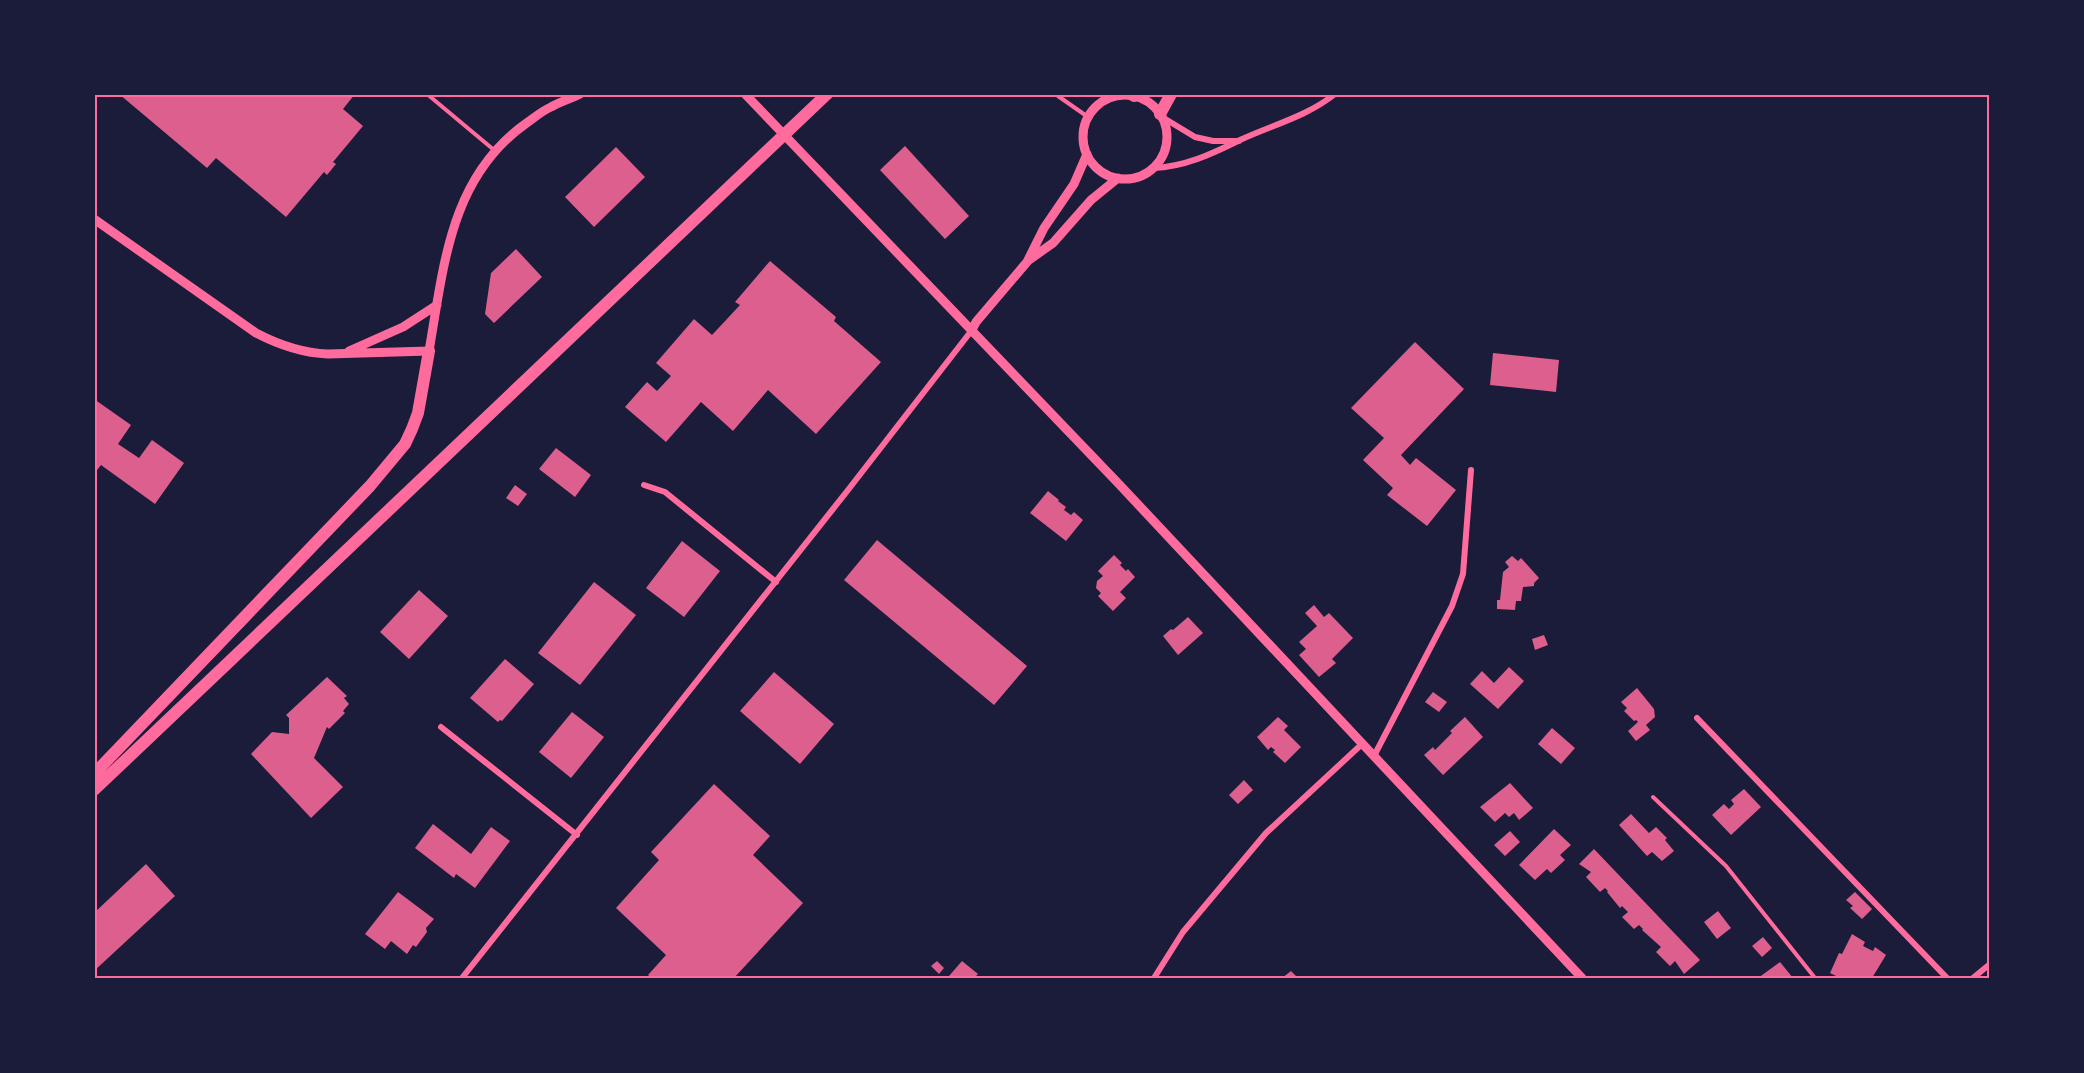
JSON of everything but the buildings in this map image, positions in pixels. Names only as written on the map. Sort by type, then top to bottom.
[{"type":"main road","points":[[94,790],[827,94]]},
{"type":"main road","points":[[1161,115],[1171,94]]},
{"type":"main road","points":[[94,774],[370,486],[405,444],[418,413],[429,351]]},
{"type":"street","points":[[94,219],[256,333],[285,347],[312,354],[429,351],[452,234],[459,211],[476,175],[515,131],[549,108],[580,94]]},
{"type":"street","points":[[745,94],[972,330],[1582,978]]},
{"type":"street","points":[[1239,141],[1203,140],[1195,137],[1161,115],[1149,102],[1135,95],[1111,98],[1096,107],[1088,117],[1083,140],[1091,161],[1103,172],[1118,178],[1136,177],[1153,168],[1169,167],[1219,152],[1239,141],[1301,115],[1335,94]]},
{"type":"street","points":[[1153,168],[1164,153],[1166,144],[1166,126],[1161,115]]},
{"type":"street","points":[[1027,262],[1044,228],[1074,184],[1087,154]]},
{"type":"street","points":[[462,978],[776,582],[976,322],[1027,262],[1053,243],[1091,200],[1118,178]]},
{"type":"street","points":[[344,353],[403,327],[437,305]]},
{"type":"street","points":[[1374,756],[1452,606],[1458,590],[1463,574],[1471,470]]},
{"type":"street","points":[[644,485],[664,492],[776,582]]},
{"type":"street","points":[[1697,718],[1947,978]]},
{"type":"street","points":[[441,727],[577,835]]},
{"type":"street","points":[[1154,978],[1183,932],[1253,847],[1305,795],[1362,744]]},
{"type":"street","points":[[1973,978],[1989,964]]},
{"type":"lane","points":[[427,94],[495,151]]},
{"type":"lane","points":[[1058,96],[1088,117]]},
{"type":"lane","points":[[1653,796],[1726,866],[1815,978]]}]
